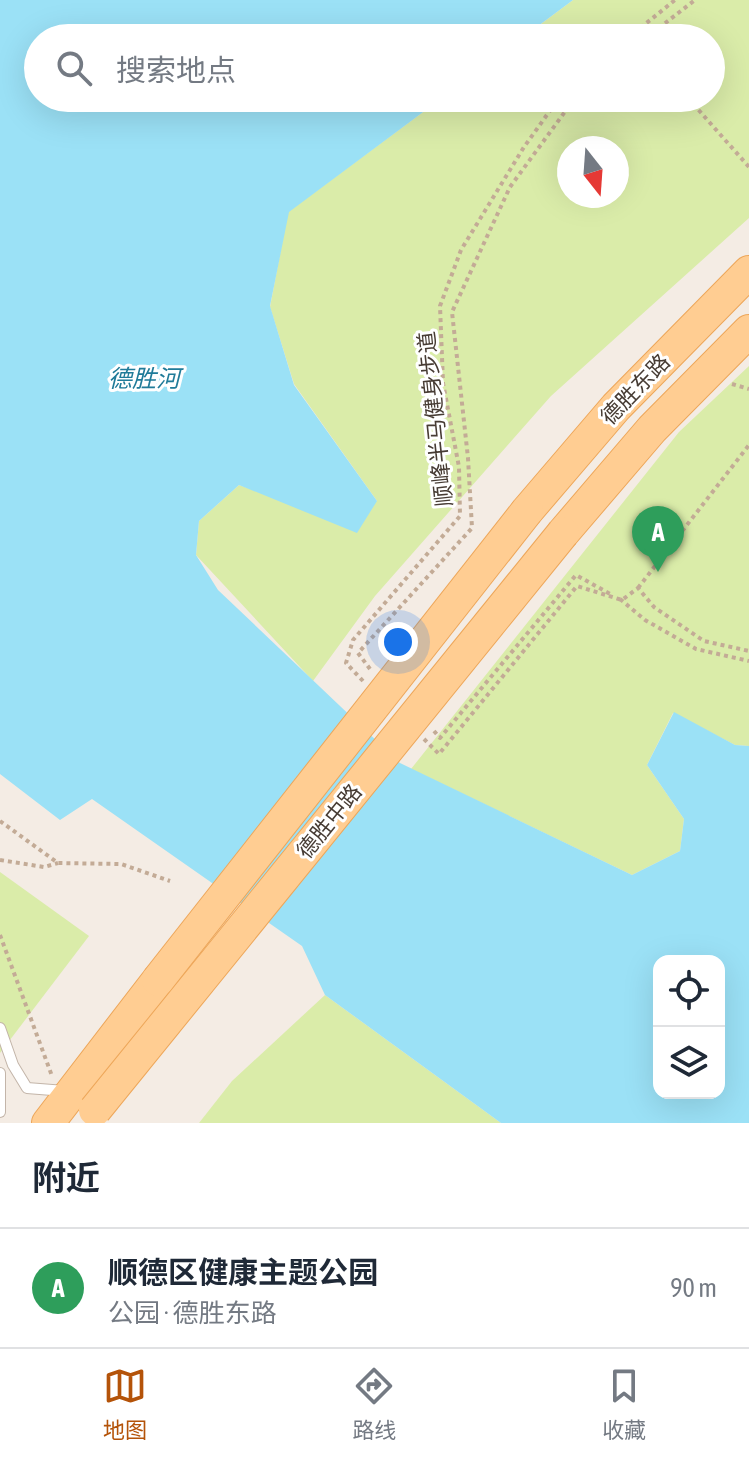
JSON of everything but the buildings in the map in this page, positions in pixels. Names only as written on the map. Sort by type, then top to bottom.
[{"type":"main road","name":"德胜东路","points":[[527,511],[616,407],[749,272]]},
{"type":"main road","name":"德胜东路","points":[[563,533],[652,429],[749,331]]},
{"type":"main road","name":"德胜中路","points":[[76,1100],[158,980],[527,511]]},
{"type":"main road","name":"德胜中路","points":[[76,1100],[563,533]]},
{"type":"main road","points":[[35,1123],[76,1100]]},
{"type":"main road","points":[[48,1123],[76,1100]]},
{"type":"lane","points":[[0,1028],[13,1065],[27,1088],[76,1100]]},
{"type":"lane","points":[[0,1073],[0,1112]]},
{"type":"path","points":[[645,24],[675,0]]},
{"type":"path","points":[[664,24],[695,0]]},
{"type":"path","name":"顺峰半马健身步道","points":[[374,690],[346,663],[353,640],[460,516],[459,467],[443,383],[440,306],[461,250],[549,112]]},
{"type":"path","points":[[372,673],[358,653],[472,528],[468,458],[452,312],[510,187],[565,112]]},
{"type":"path","points":[[700,112],[749,167]]},
{"type":"path","points":[[730,384],[749,389]]},
{"type":"path","points":[[622,600],[638,588],[749,445]]},
{"type":"path","points":[[429,727],[440,738],[576,575],[622,600],[645,620],[696,649],[749,661]]},
{"type":"path","points":[[417,733],[439,754],[577,586],[622,600]]},
{"type":"path","points":[[638,588],[654,607],[704,641],[749,651]]},
{"type":"path","points":[[0,821],[58,863]]},
{"type":"path","points":[[0,860],[44,867],[58,863],[121,864],[170,881]]},
{"type":"path","points":[[0,935],[76,1100]]},
{"type":"green space","points":[[573,0],[749,0],[749,218],[551,396],[375,596],[313,681],[196,555],[199,521],[239,485],[278,499],[377,501],[294,384],[270,307],[288,212],[423,112],[725,112],[725,24],[541,24]]},
{"type":"green space","points":[[749,366],[749,746],[735,745],[673,713],[647,765],[684,819],[680,851],[632,875],[411,769],[679,432]]},
{"type":"green space","points":[[0,872],[89,936],[0,1053]]},
{"type":"green space","points":[[325,995],[501,1123],[199,1123],[232,1081]]},
{"type":"water","name":"德胜河","points":[[0,0],[573,0],[541,24],[24,24],[24,112],[423,112],[289,212],[270,306],[294,385],[377,501],[357,533],[239,485],[199,521],[196,555],[218,590],[400,763],[632,875],[680,851],[684,819],[647,765],[674,712],[735,745],[749,746],[749,1123],[501,1123],[325,995],[302,946],[92,799],[60,820],[0,774]]},
{"type":"place","name":"顺德区健康主题公园","points":[[658,572]]}]
